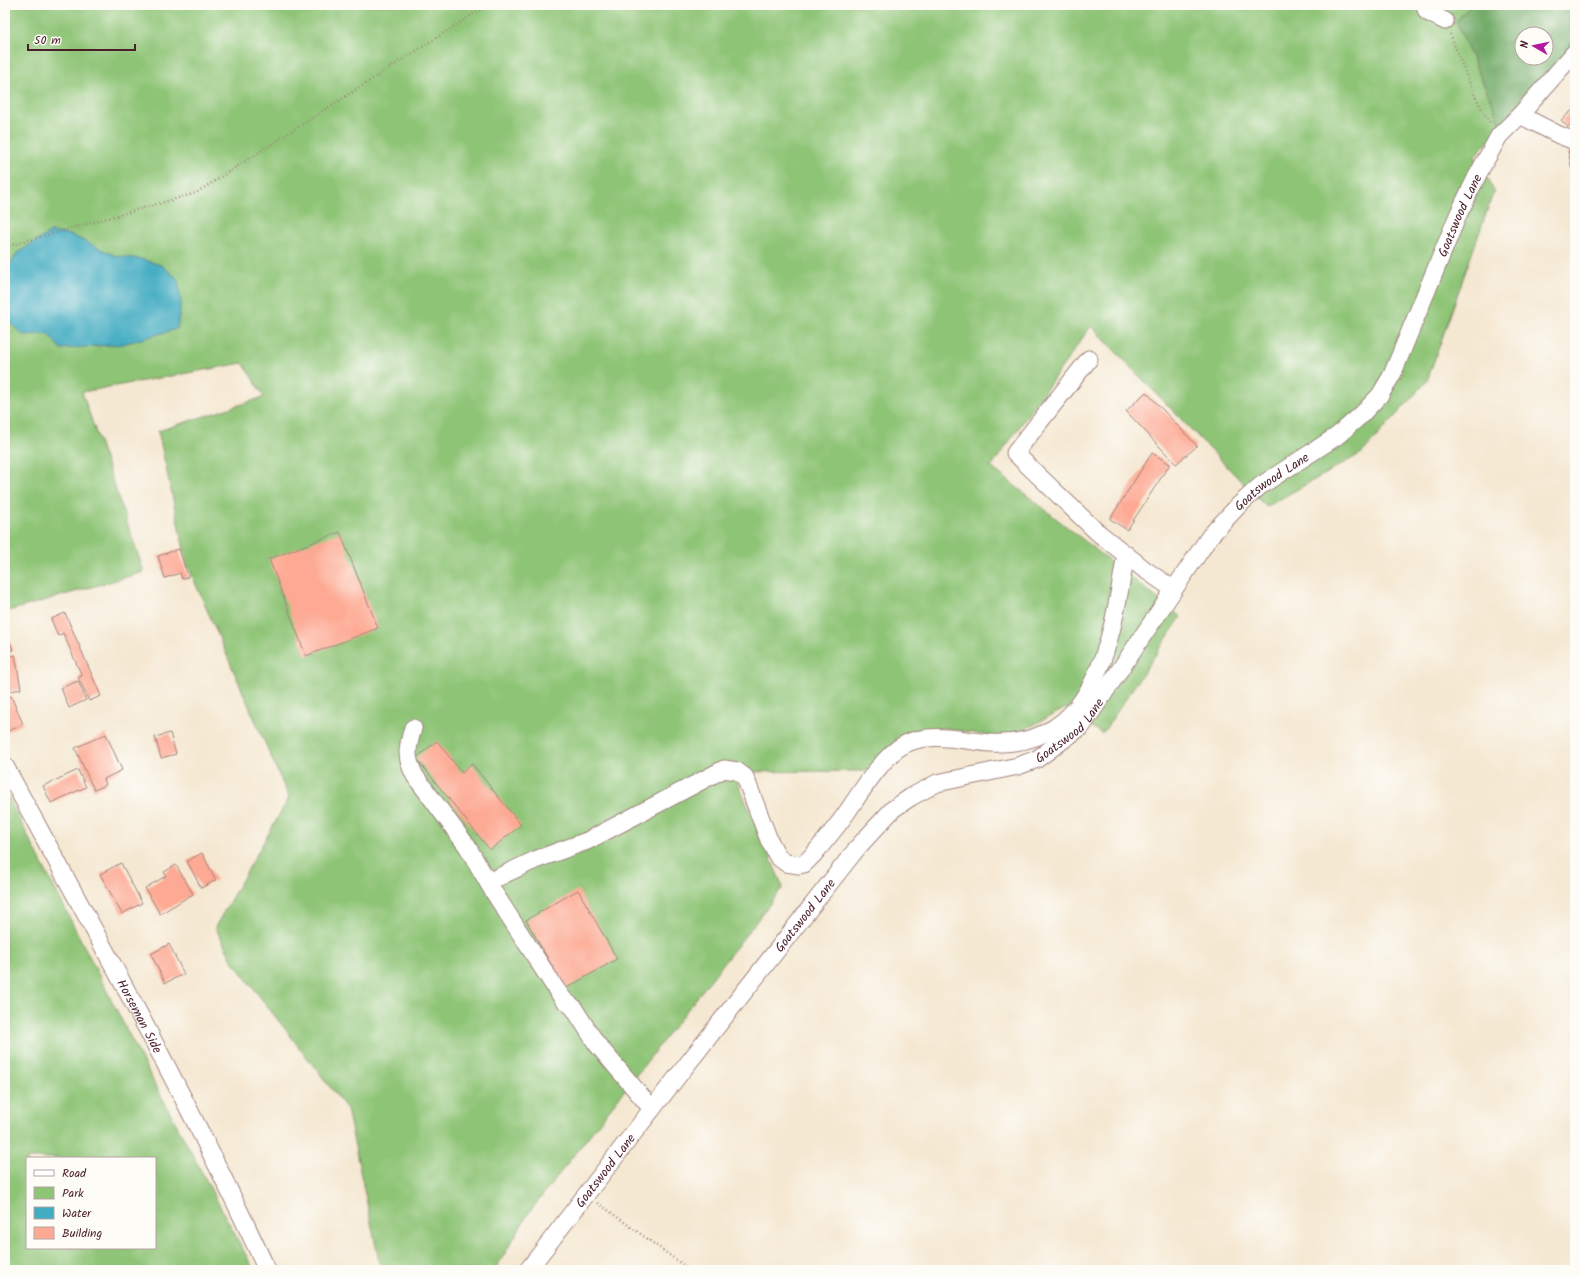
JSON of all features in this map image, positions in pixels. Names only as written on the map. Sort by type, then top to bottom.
[{"type":"street","points":[[1425,5],[1427,12],[1445,21]]},
{"type":"street","name":"Goatswood Lane","points":[[528,1270],[652,1109],[858,847],[894,808],[911,796],[937,783],[1018,766],[1037,759],[1082,726],[1210,536],[1238,506],[1260,486],[1337,436],[1360,416],[1380,395],[1392,376],[1458,215],[1499,136],[1522,113],[1575,52]]},
{"type":"street","points":[[1522,113],[1559,135],[1575,142]]},
{"type":"street","points":[[1089,359],[1015,453],[1096,531],[1144,569],[1173,589]]},
{"type":"street","points":[[488,882],[535,860],[587,841],[724,769],[737,771],[745,777],[778,857],[790,864],[804,864],[813,855],[881,766],[897,749],[904,744],[917,739],[932,737],[1004,743],[1022,742],[1051,731],[1075,710],[1095,678],[1104,658],[1112,630],[1126,554]]},
{"type":"street","points":[[413,728],[407,754],[409,764],[415,776],[467,846],[556,989],[564,1000],[573,1007],[596,1043],[652,1109]]},
{"type":"street","name":"Horseman Side","points":[[5,766],[120,976],[230,1190],[267,1270]]},
{"type":"path","points":[[5,247],[196,193],[487,5]]},
{"type":"path","points":[[1445,21],[1486,117],[1499,136]]},
{"type":"path","points":[[587,1194],[690,1270]]},
{"type":"green space","points":[[5,5],[1471,5],[1456,21],[1502,126],[1475,156],[1494,191],[1427,381],[1362,453],[1266,507],[1091,326],[991,467],[1181,617],[1102,734],[1066,708],[1006,739],[944,728],[904,733],[866,771],[733,772],[783,887],[528,1214],[495,1270],[381,1270],[347,1109],[233,962],[215,927],[289,798],[187,564],[158,431],[264,397],[243,363],[82,392],[144,572],[5,612]]},
{"type":"green space","points":[[1471,5],[1575,5],[1575,42],[1502,126],[1456,21]]},
{"type":"green space","points":[[5,791],[142,1060],[254,1270],[5,1270]]},
{"type":"water","points":[[51,232],[71,235],[116,256],[141,259],[161,265],[178,279],[181,302],[177,329],[123,344],[61,349],[48,334],[23,335],[8,321],[5,312],[5,273],[17,253]]},
{"type":"building","points":[[1575,108],[1575,128],[1571,124],[1568,127],[1561,120]]},
{"type":"building","points":[[1575,150],[1575,169],[1572,170],[1568,151]]},
{"type":"building","points":[[1146,392],[1197,446],[1176,464],[1126,411]]},
{"type":"building","points":[[1152,453],[1170,464],[1127,530],[1110,519]]},
{"type":"building","points":[[340,532],[378,628],[306,656],[269,559]]},
{"type":"building","points":[[179,549],[188,577],[182,579],[180,573],[165,578],[158,556]]},
{"type":"building","points":[[65,613],[101,696],[89,701],[78,677],[82,676],[63,633],[58,636],[51,619]]},
{"type":"building","points":[[7,634],[13,650],[5,653],[5,635]]},
{"type":"building","points":[[15,655],[21,689],[5,692],[5,657]]},
{"type":"building","points":[[78,681],[86,700],[69,708],[61,688]]},
{"type":"building","points":[[11,696],[23,724],[6,732],[5,699]]},
{"type":"building","points":[[170,733],[176,754],[161,758],[155,737]]},
{"type":"building","points":[[106,734],[122,770],[104,779],[106,785],[94,790],[75,748]]},
{"type":"building","points":[[437,741],[462,773],[472,764],[521,825],[490,850],[416,758]]},
{"type":"building","points":[[78,770],[86,787],[51,803],[43,786]]},
{"type":"building","points":[[202,853],[216,880],[201,888],[187,861]]},
{"type":"building","points":[[121,863],[142,903],[122,914],[100,874]]},
{"type":"building","points":[[176,865],[193,894],[160,914],[145,888],[166,876],[164,872]]},
{"type":"building","points":[[578,890],[617,959],[565,989],[526,920]]},
{"type":"building","points":[[169,944],[184,974],[165,983],[151,954]]}]
